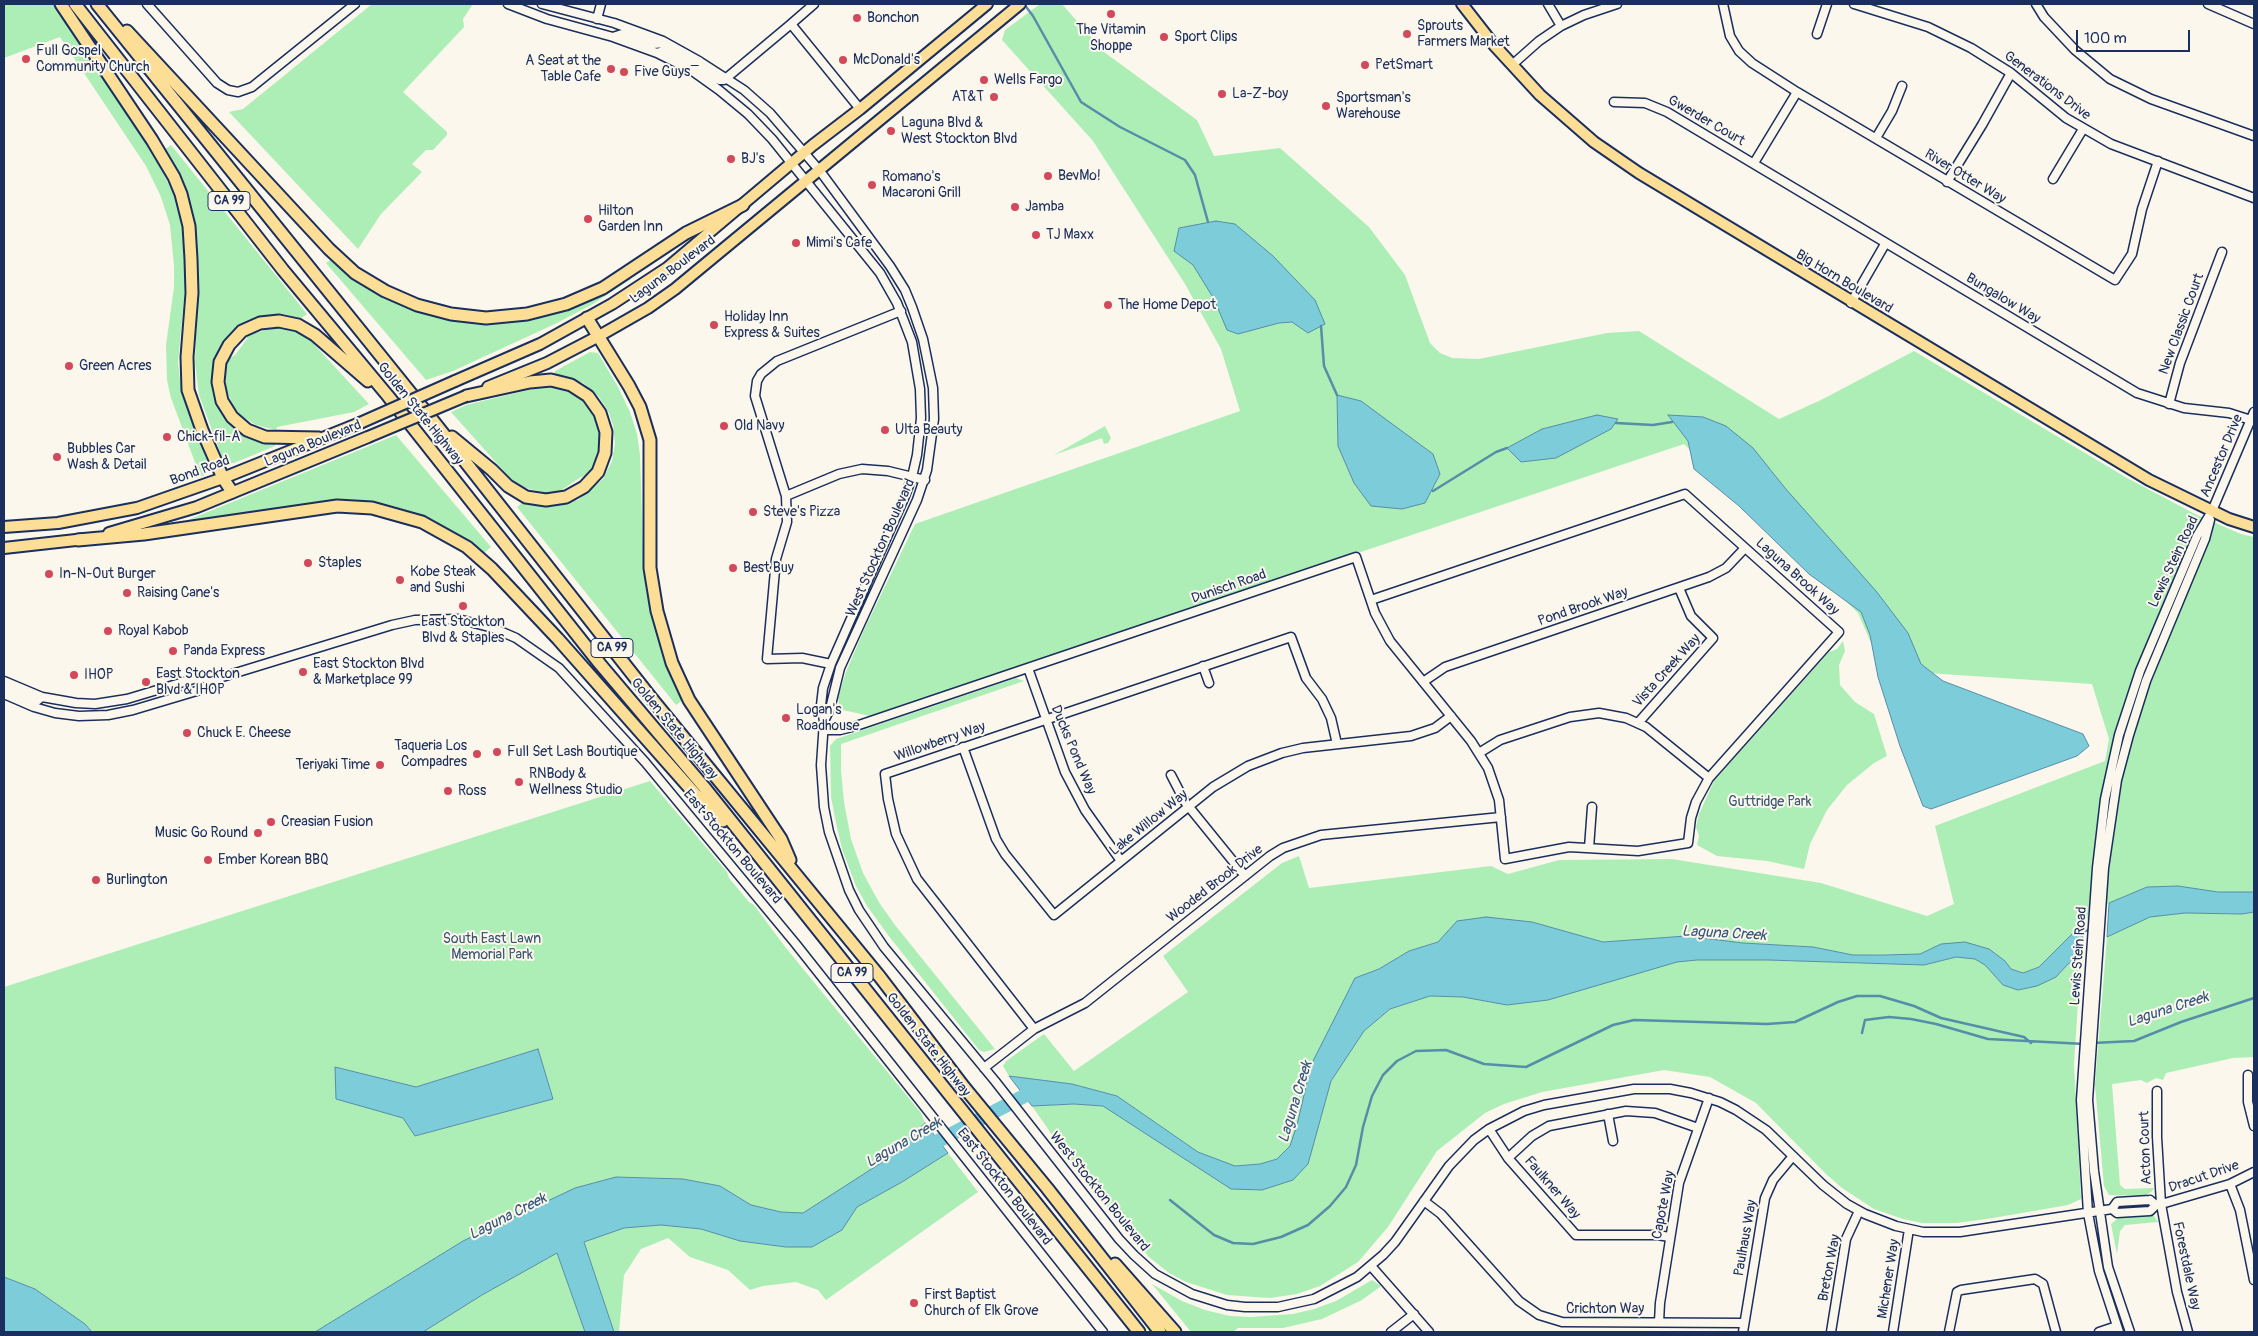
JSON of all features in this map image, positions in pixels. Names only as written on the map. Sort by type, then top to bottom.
[{"type":"highway","points":[[60,4],[156,146],[181,194],[189,226],[192,293],[186,378],[191,401],[223,478],[232,492]]},
{"type":"highway","name":"Golden State Highway","points":[[75,4],[283,270],[388,396],[600,664],[704,787],[1139,1332]]},
{"type":"highway","name":"Golden State Highway","points":[[97,4],[434,422],[652,699],[880,977],[964,1087],[1047,1188],[1160,1332]]},
{"type":"highway","points":[[103,4],[329,249],[363,277],[385,291],[417,305],[451,314],[486,318],[526,314],[566,304],[603,288],[686,234],[744,205]]},
{"type":"highway","points":[[587,318],[640,407],[650,440],[650,568],[657,611],[672,663],[689,700],[781,839],[794,870]]},
{"type":"highway","points":[[319,438],[265,437],[247,430],[232,417],[222,401],[218,382],[220,362],[228,345],[242,331],[260,323],[279,321],[298,325],[315,335],[328,348],[388,396]]},
{"type":"highway","points":[[434,422],[492,470],[508,486],[526,496],[546,500],[566,497],[584,487],[598,472],[605,453],[606,432],[600,413],[588,396],[571,385],[551,380],[530,382],[466,396]]},
{"type":"highway","points":[[78,540],[111,538],[337,506],[389,512],[422,522],[467,547],[492,569],[558,639],[696,794],[752,849]]},
{"type":"highway","points":[[1064,1210],[1174,1332]]},
{"type":"main road","name":"Laguna Boulevard","points":[[587,318],[640,287],[667,268],[805,152],[860,110],[987,4]]},
{"type":"main road","name":"Laguna Boulevard","points":[[232,492],[518,376],[599,336],[648,308],[675,289],[806,182],[1020,4]]},
{"type":"main road","name":"Big Horn Boulevard","points":[[1462,4],[1512,65],[1565,118],[1620,161],[2149,480],[2212,511],[2254,528]]},
{"type":"main road","name":"Bond Road","points":[[4,527],[36,526],[103,516],[166,499],[360,423],[510,358],[587,318]]},
{"type":"main road","points":[[4,548],[78,540],[144,524],[232,492]]},
{"type":"street","points":[[147,4],[217,83],[228,90],[238,92],[252,87],[355,4]]},
{"type":"street","points":[[508,4],[567,25],[614,37],[657,53],[691,70],[700,70],[719,80],[727,78],[814,4]]},
{"type":"street","points":[[546,4],[559,6],[640,32],[667,43],[699,61]]},
{"type":"street","points":[[597,19],[601,4]]},
{"type":"street","points":[[1548,4],[1561,26]]},
{"type":"street","points":[[1512,65],[1539,41],[1561,26],[1584,15],[1617,4]]},
{"type":"street","name":"River Otter Way","points":[[1723,4],[1727,27],[1740,51],[1752,63],[1797,92],[2115,280],[2132,254],[2142,209],[2158,161]]},
{"type":"street","points":[[1816,34],[1827,4]]},
{"type":"street","name":"Generations Drive","points":[[1854,4],[1928,27],[1985,56],[2011,74],[2050,106],[2083,129],[2111,144],[2254,198]]},
{"type":"street","points":[[2036,4],[2053,28],[2075,50],[2110,79],[2151,99],[2254,136]]},
{"type":"street","points":[[2208,4],[2254,24]]},
{"type":"street","points":[[791,24],[860,110]]},
{"type":"street","points":[[614,37],[625,33],[658,45],[667,43]]},
{"type":"street","points":[[657,53],[666,50],[689,61],[699,61]]},
{"type":"street","name":"West Stockton Boulevard","points":[[699,61],[727,78],[770,113],[820,170],[901,283],[918,322],[929,362],[933,388],[933,426],[925,480],[840,668],[830,709],[824,721]]},
{"type":"street","name":"West Stockton Boulevard","points":[[691,70],[748,114],[772,139],[880,273],[901,311],[914,351],[922,404],[917,455],[912,477],[831,664],[821,706],[824,721],[820,765],[824,807],[836,857],[859,910],[884,947],[984,1068],[1119,1239],[1140,1261],[1174,1286],[1209,1300],[1245,1307],[1278,1306],[1296,1303],[1331,1292],[1371,1266],[1395,1242],[1461,1152],[1489,1129],[1518,1114],[1544,1105],[1634,1089],[1670,1089],[1709,1098],[1736,1110],[1752,1119],[1832,1193],[1859,1211],[1882,1222],[1910,1229],[1941,1233],[1960,1232],[2088,1213]]},
{"type":"street","points":[[1948,182],[2011,74]]},
{"type":"street","points":[[1876,138],[1892,111],[1902,86]]},
{"type":"street","points":[[1754,163],[1797,92]]},
{"type":"street","name":"Gwerder Court","points":[[1614,102],[1637,102],[1660,109],[1754,163]]},
{"type":"street","points":[[2053,179],[2083,129]]},
{"type":"street","name":"Bungalow Way","points":[[1754,163],[2137,393],[2184,408],[2253,417]]},
{"type":"street","points":[[1851,302],[1886,244]]},
{"type":"street","name":"New Classic Court","points":[[2169,404],[2180,363],[2222,252]]},
{"type":"street","points":[[831,664],[802,658],[767,658],[776,559],[787,522],[786,496],[755,396],[757,381],[761,374],[777,361],[901,311]]},
{"type":"street","name":"Ancestor Drive","points":[[2212,511],[2253,417]]},
{"type":"street","points":[[786,496],[849,471],[874,469],[925,480]]},
{"type":"street","name":"Laguna Brook Way","points":[[1371,600],[1685,494],[1839,632],[1709,778],[1696,802],[1691,818],[1688,844],[1638,851],[1555,848],[1505,859],[1501,817]]},
{"type":"street","name":"Lewis Stein Road","points":[[2118,1329],[2100,1271],[2088,1213],[2084,1154],[2090,1011],[2100,887],[2114,798],[2128,735],[2146,681],[2204,539],[2212,511]]},
{"type":"street","name":"Pond Brook Way","points":[[1423,682],[1446,667],[1718,573],[1745,548]]},
{"type":"street","name":"Dunisch Road","points":[[823,730],[840,730],[856,726],[1356,557],[1381,626],[1390,641],[1479,753],[1494,783],[1501,817]]},
{"type":"street","name":"Vista Creek Way","points":[[1638,723],[1713,638],[1691,616],[1679,588]]},
{"type":"street","name":"East Stockton Boulevard","points":[[4,694],[34,707],[55,713],[79,716],[108,715],[133,710],[200,690],[219,678],[392,625],[423,619],[445,618],[471,622],[493,628],[522,642],[559,668],[645,762],[795,944],[1103,1332]]},
{"type":"street","name":"Willowberry Way","points":[[1034,1029],[917,879],[902,850],[891,817],[885,774],[1291,637],[1306,678],[1322,699],[1331,718],[1337,744]]},
{"type":"street","points":[[1203,666],[1209,683]]},
{"type":"street","name":"Ducks Pond Way","points":[[1028,668],[1054,746],[1075,792],[1100,833],[1121,861]]},
{"type":"street","name":"East Stockton Boulevard","points":[[4,681],[42,697],[76,703],[113,702],[197,678],[219,678]]},
{"type":"street","points":[[4,688],[31,700],[37,700],[42,697]]},
{"type":"street","points":[[1479,753],[1500,740],[1584,714],[1615,715],[1638,723],[1657,734],[1709,778]]},
{"type":"street","name":"Lake Willow Way","points":[[963,747],[996,839],[1005,854],[1054,915],[1189,806],[1228,777],[1265,759],[1304,748],[1411,736],[1435,728],[1451,716]]},
{"type":"street","points":[[1171,775],[1178,791],[1245,876]]},
{"type":"street","points":[[1589,848],[1592,807]]},
{"type":"street","name":"Wooded Brook Drive","points":[[984,1068],[1034,1029],[1085,1003],[1283,848],[1306,838],[1321,835],[1501,817]]},
{"type":"street","points":[[2248,1075],[2248,1102],[2254,1126]]},
{"type":"street","name":"Lewis Stein Road","points":[[2086,1079],[2094,1171],[2108,1267],[2130,1332]]},
{"type":"street","name":"Acton Court","points":[[2157,1091],[2156,1137],[2159,1205]]},
{"type":"street","name":"Capote Way","points":[[1659,1322],[1660,1303],[1679,1183],[1709,1098]]},
{"type":"street","points":[[1508,1158],[1532,1136],[1549,1126],[1608,1114],[1645,1111],[1698,1128]]},
{"type":"street","points":[[1608,1114],[1613,1141]]},
{"type":"street","name":"Faulkner Way","points":[[1489,1129],[1508,1158],[1576,1235],[1657,1235],[1670,1237]]},
{"type":"street","name":"Paulhaus Way","points":[[1743,1332],[1765,1198],[1772,1180],[1793,1156]]},
{"type":"street","name":"Dracut Drive","points":[[2100,1212],[2112,1209],[2117,1202],[2150,1200],[2159,1205],[2230,1184],[2254,1172]]},
{"type":"street","points":[[2230,1184],[2240,1210],[2254,1280]]},
{"type":"street","name":"Crichton Way","points":[[1424,1200],[1441,1214],[1519,1301],[1539,1315],[1562,1322],[1744,1323]]},
{"type":"street","name":"Forestdale Way","points":[[2159,1205],[2177,1292],[2188,1332]]},
{"type":"street","name":"Breton Way","points":[[1831,1332],[1846,1240],[1859,1211]]},
{"type":"street","points":[[2088,1213],[2100,1212]]},
{"type":"street","name":"Michener Way","points":[[1892,1332],[1910,1229]]},
{"type":"street","points":[[1371,1266],[1429,1332]]},
{"type":"street","points":[[1949,1332],[1957,1292],[2035,1279],[2043,1284],[2056,1332]]},
{"type":"street","points":[[1391,1332],[1414,1314]]},
{"type":"street","points":[[2099,1332],[2118,1329]]},
{"type":"green space","points":[[4,4],[53,4],[154,155],[173,193],[182,225],[187,266],[178,363],[180,380],[189,415],[209,464],[209,471],[205,475],[195,478],[196,465],[171,398],[167,380],[166,345],[174,287],[174,265],[170,225],[161,197],[146,166],[60,37],[4,58]]},
{"type":"green space","points":[[372,4],[473,4],[463,19],[464,27],[403,92],[447,132],[447,135],[433,150],[426,150],[412,164],[422,172],[381,214],[358,249],[229,112],[243,109]]},
{"type":"green space","points":[[1040,4],[1062,4],[1104,52],[1197,120],[1214,156],[1280,148],[1369,227],[1405,275],[1430,343],[1440,353],[1452,358],[1479,359],[1607,333],[1639,331],[1779,419],[1821,400],[1914,351],[2127,478],[2197,515],[2241,534],[2254,537],[2254,892],[2218,892],[2178,886],[2147,887],[2109,903],[2084,922],[2039,967],[2023,973],[2011,969],[2005,961],[1941,944],[1920,954],[1853,955],[1813,947],[1743,943],[1686,936],[1603,942],[1532,922],[1458,921],[1438,942],[1409,951],[1379,969],[1355,978],[1339,1013],[1290,1146],[1277,1159],[1260,1164],[1235,1166],[1198,1152],[1117,1096],[1072,1084],[1009,1076],[1003,1066],[1006,1061],[1044,1034],[1074,1071],[1188,992],[1163,956],[1282,863],[1299,856],[1309,888],[1491,866],[1508,874],[1559,860],[1672,859],[1821,883],[1927,916],[1954,904],[1935,826],[2105,761],[2109,739],[2092,684],[1883,670],[1858,613],[1684,444],[870,716],[843,710],[839,705],[838,697],[846,672],[915,524],[1240,411],[1221,349],[1185,284],[1093,141],[1002,40],[1005,30]]},
{"type":"green space","points":[[171,145],[307,314],[300,319],[284,314],[264,316],[244,323],[228,336],[217,354],[212,372],[213,389],[219,408],[230,423],[245,434],[275,442],[275,446],[234,463],[226,463],[223,460],[199,395],[195,363],[198,281],[196,238],[186,194],[164,150]]},
{"type":"green space","points":[[333,258],[381,294],[487,323],[520,321],[556,313],[580,305],[629,277],[631,279],[593,304],[557,323],[453,371],[426,380],[326,263]]},
{"type":"green space","points":[[277,327],[297,332],[311,341],[369,404],[354,412],[277,427],[276,430],[256,425],[243,417],[234,408],[226,389],[225,371],[228,359],[235,355],[247,339],[247,335]]},
{"type":"green space","points":[[590,352],[598,353],[618,387],[630,412],[637,434],[640,455],[646,589],[665,659],[684,699],[676,705],[517,507],[524,501],[536,505],[550,505],[578,500],[603,479],[612,461],[615,443],[613,425],[609,413],[599,397],[583,383],[569,378],[554,376],[555,371]]},
{"type":"green space","points":[[551,387],[574,394],[584,400],[598,420],[602,444],[595,467],[588,476],[581,477],[557,493],[549,494],[522,487],[509,477],[451,412],[466,405],[537,388]]},
{"type":"green space","points":[[1105,426],[1111,438],[1108,443],[1104,444],[1102,438],[1054,455]]},
{"type":"green space","points":[[396,435],[491,547],[483,554],[451,531],[425,518],[401,509],[346,501],[323,502],[189,523],[188,520]]},
{"type":"green space","name":"Guttridge Park","points":[[1843,641],[1845,651],[1839,665],[1840,685],[1855,702],[1874,714],[1887,756],[1874,763],[1847,785],[1827,810],[1810,844],[1804,869],[1767,861],[1717,856],[1697,845],[1699,836],[1696,827],[1699,814],[1714,781],[1829,652],[1837,649]]},
{"type":"green space","points":[[1016,678],[1024,681],[841,744],[844,802],[851,839],[863,873],[880,904],[895,925],[995,1049],[984,1052],[979,1050],[888,935],[867,906],[856,886],[842,849],[831,797],[830,746],[836,739]]},
{"type":"green space","name":"South East Lawn Memorial Park","points":[[650,781],[727,872],[729,878],[749,902],[754,905],[786,948],[921,1113],[925,1123],[884,1161],[803,1213],[781,1212],[751,1205],[720,1186],[683,1179],[616,1177],[575,1188],[463,1241],[315,1332],[92,1332],[85,1324],[35,1289],[4,1277],[4,987]],"holes":[[[538,1049],[553,1099],[416,1136],[403,1118],[335,1067],[416,1087]]]},
{"type":"green space","points":[[2254,912],[2254,1057],[2233,1058],[2166,1073],[2163,1080],[2156,1078],[2147,1083],[2141,1080],[2112,1084],[2120,1185],[2125,1189],[2154,1188],[2145,1196],[2109,1195],[2104,1186],[2095,1085],[2107,937],[2150,917],[2185,913],[2242,914]]},
{"type":"green space","points":[[2081,956],[2074,1064],[2081,1199],[2068,1205],[1993,1218],[1957,1223],[1922,1223],[1874,1209],[1842,1188],[1826,1174],[1756,1103],[1710,1077],[1664,1070],[1542,1092],[1504,1104],[1485,1113],[1437,1151],[1388,1227],[1358,1262],[1320,1286],[1297,1294],[1270,1298],[1227,1295],[1186,1282],[1169,1273],[1149,1257],[1073,1165],[1032,1106],[1074,1104],[1103,1106],[1262,1190],[1319,1120],[1331,1081],[1364,1031],[1390,1009],[1430,996],[1463,997],[1507,1005],[1677,962],[1697,960],[1768,960],[1924,965],[1956,957],[1975,959],[1985,965],[2003,985],[2056,977],[2068,964]]},
{"type":"green space","points":[[948,1153],[978,1192],[826,1300],[818,1290],[796,1282],[763,1286],[750,1290],[728,1270],[690,1257],[668,1238],[641,1249],[624,1275],[619,1332],[614,1332],[584,1242],[624,1228],[661,1225],[701,1229],[740,1241],[786,1247],[812,1247],[842,1230],[857,1207]]},
{"type":"green space","points":[[2121,1216],[2154,1216],[2158,1222],[2125,1225],[2120,1231],[2117,1254],[2111,1224]]},
{"type":"green space","points":[[557,1253],[585,1332],[423,1332],[482,1295]]},
{"type":"green space","points":[[1372,1280],[1381,1286],[1362,1300],[1322,1319],[1283,1328],[1238,1328],[1233,1332],[1191,1332],[1152,1284],[1182,1301],[1205,1310],[1230,1316],[1251,1317],[1293,1314],[1314,1309],[1336,1301]]},
{"type":"water","points":[[1216,221],[1235,224],[1273,256],[1315,300],[1325,324],[1308,333],[1292,322],[1279,323],[1238,334],[1227,330],[1214,299],[1193,265],[1174,251],[1179,228]]},
{"type":"water","points":[[1337,395],[1361,401],[1433,454],[1440,474],[1425,503],[1402,509],[1371,506],[1354,483],[1338,446]]},
{"type":"water","points":[[1597,415],[1618,419],[1611,429],[1556,458],[1521,462],[1507,448],[1542,429]]},
{"type":"water","points":[[1668,415],[1703,417],[1726,426],[1753,448],[1785,488],[1876,591],[1908,633],[1921,664],[1943,681],[2083,734],[2089,746],[2077,756],[1931,809],[1923,806],[1900,746],[1878,677],[1870,635],[1861,612],[1809,574],[1739,506],[1694,469],[1688,441]]},
{"type":"water","points":[[2178,886],[2218,892],[2254,892],[2254,912],[2242,914],[2185,913],[2150,917],[2107,937],[2109,903],[2147,887]]},
{"type":"water","points":[[1486,917],[1532,922],[1603,942],[1686,936],[1743,943],[1813,947],[1853,955],[1884,955],[1920,954],[1941,944],[1965,942],[1989,949],[2005,961],[2011,969],[2023,973],[2039,967],[2084,922],[2081,956],[2068,964],[2056,977],[2037,986],[2018,990],[2003,985],[1985,965],[1975,959],[1956,957],[1924,965],[1768,960],[1697,960],[1677,962],[1548,1000],[1507,1005],[1463,997],[1430,996],[1390,1009],[1364,1031],[1331,1081],[1308,1164],[1293,1180],[1262,1190],[1231,1189],[1103,1106],[1074,1104],[1032,1106],[1009,1076],[1072,1084],[1117,1096],[1198,1152],[1235,1166],[1260,1164],[1277,1159],[1290,1146],[1297,1125],[1311,1065],[1355,978],[1379,969],[1409,951],[1438,942],[1457,921]]},
{"type":"water","points":[[538,1049],[553,1099],[415,1136],[403,1118],[336,1099],[335,1067],[416,1087]]},
{"type":"water","points":[[925,1123],[948,1153],[857,1207],[842,1230],[812,1247],[786,1247],[740,1241],[701,1229],[661,1225],[624,1228],[584,1242],[614,1332],[585,1332],[557,1253],[482,1295],[423,1332],[315,1332],[463,1241],[575,1188],[616,1177],[683,1179],[720,1186],[751,1205],[781,1212],[803,1213],[884,1161]]},
{"type":"water","points":[[4,1277],[35,1289],[85,1324],[92,1332],[4,1332]]},
{"type":"waterway","points":[[1024,4],[1033,16],[1081,102],[1120,127],[1185,160],[1195,175],[1208,222]]},
{"type":"waterway","points":[[1321,326],[1324,366],[1337,395]]},
{"type":"waterway","points":[[1616,423],[1653,425],[1672,422]]},
{"type":"waterway","points":[[1433,491],[1496,452],[1507,448]]},
{"type":"waterway","name":"Laguna Creek","points":[[2081,934],[2091,928]]},
{"type":"waterway","name":"Laguna Creek","points":[[1170,1200],[1214,1235],[1233,1243],[1253,1244],[1281,1237],[1308,1225],[1330,1206],[1346,1187],[1356,1165],[1363,1127],[1372,1096],[1383,1075],[1397,1061],[1416,1051],[1446,1050],[1484,1064],[1526,1067],[1613,1025],[1634,1020],[1767,1024],[1795,1022],[1838,1002],[1857,996],[1880,996],[1914,1006],[1941,1018],[2024,1037],[2031,1043]]},
{"type":"waterway","name":"Laguna Creek","points":[[2093,1043],[2134,1041],[2181,1022],[2254,998]]},
{"type":"waterway","name":"Laguna Creek","points":[[1862,1033],[1865,1020],[1889,1017],[1936,1024],[1988,1039],[2085,1044]]},
{"type":"waterway","name":"Laguna Creek","points":[[923,1149],[1028,1094],[1043,1092]]},
{"type":"place","name":"The Vitamin Shoppe","points":[[1111,14]]},
{"type":"place","name":"Bonchon","points":[[857,18]]},
{"type":"place","name":"Sprouts Farmers Market","points":[[1407,34]]},
{"type":"place","name":"Sport Clips","points":[[1164,37]]},
{"type":"place","name":"Full Gospel Community Church","points":[[26,59]]},
{"type":"place","name":"McDonald's","points":[[843,60]]},
{"type":"place","name":"PetSmart","points":[[1365,65]]},
{"type":"place","name":"A Seat at the Table Cafe","points":[[611,69]]},
{"type":"place","name":"Five Guys","points":[[624,72]]},
{"type":"place","name":"Wells Fargo","points":[[984,80]]},
{"type":"place","name":"La-Z-boy","points":[[1222,94]]},
{"type":"place","name":"AT&T","points":[[994,97]]},
{"type":"place","name":"Sportsman's Warehouse","points":[[1326,106]]},
{"type":"place","name":"Laguna Blvd & West Stockton Blvd","points":[[891,131]]},
{"type":"place","name":"BJ's","points":[[731,159]]},
{"type":"place","name":"BevMo!","points":[[1048,176]]},
{"type":"place","name":"Romano's Macaroni Grill","points":[[872,185]]},
{"type":"place","name":"Jamba","points":[[1015,207]]},
{"type":"place","name":"Hilton Garden Inn","points":[[588,219]]},
{"type":"place","name":"TJ Maxx","points":[[1036,235]]},
{"type":"place","name":"Mimi's Cafe","points":[[796,243]]},
{"type":"place","name":"The Home Depot","points":[[1108,305]]},
{"type":"place","name":"Holiday Inn Express & Suites","points":[[714,325]]},
{"type":"place","name":"Green Acres","points":[[69,366]]},
{"type":"place","name":"Old Navy","points":[[724,426]]},
{"type":"place","name":"Ulta Beauty","points":[[885,430]]},
{"type":"place","name":"Chick-fil-A","points":[[167,437]]},
{"type":"place","name":"Bubbles Car Wash & Detail","points":[[57,457]]},
{"type":"place","name":"Steve's Pizza","points":[[753,512]]},
{"type":"place","name":"Staples","points":[[308,563]]},
{"type":"place","name":"Best Buy","points":[[733,568]]},
{"type":"place","name":"In-N-Out Burger","points":[[49,574]]},
{"type":"place","name":"Kobe Steak and Sushi","points":[[400,580]]},
{"type":"place","name":"Raising Cane's","points":[[127,593]]},
{"type":"place","name":"East Stockton Blvd & Staples","points":[[463,606]]},
{"type":"place","name":"Royal Kabob","points":[[108,631]]},
{"type":"place","name":"Panda Express","points":[[173,651]]},
{"type":"place","name":"East Stockton Blvd & Marketplace 99","points":[[303,672]]},
{"type":"place","name":"IHOP","points":[[74,675]]},
{"type":"place","name":"East Stockton Blvd & IHOP","points":[[146,682]]},
{"type":"place","name":"Logan's Roadhouse","points":[[786,718]]},
{"type":"place","name":"Chuck E. Cheese","points":[[187,733]]},
{"type":"place","name":"Full Set Lash Boutique","points":[[497,752]]},
{"type":"place","name":"Taqueria Los Compadres","points":[[477,754]]},
{"type":"place","name":"Teriyaki Time","points":[[380,765]]},
{"type":"place","name":"RNBody & Wellness Studio","points":[[519,782]]},
{"type":"place","name":"Ross","points":[[448,791]]},
{"type":"place","name":"Creasian Fusion","points":[[271,822]]},
{"type":"place","name":"Music Go Round","points":[[258,833]]},
{"type":"place","name":"Ember Korean BBQ","points":[[208,860]]},
{"type":"place","name":"Burlington","points":[[96,880]]},
{"type":"place","name":"First Baptist Church of Elk Grove","points":[[914,1303]]}]
